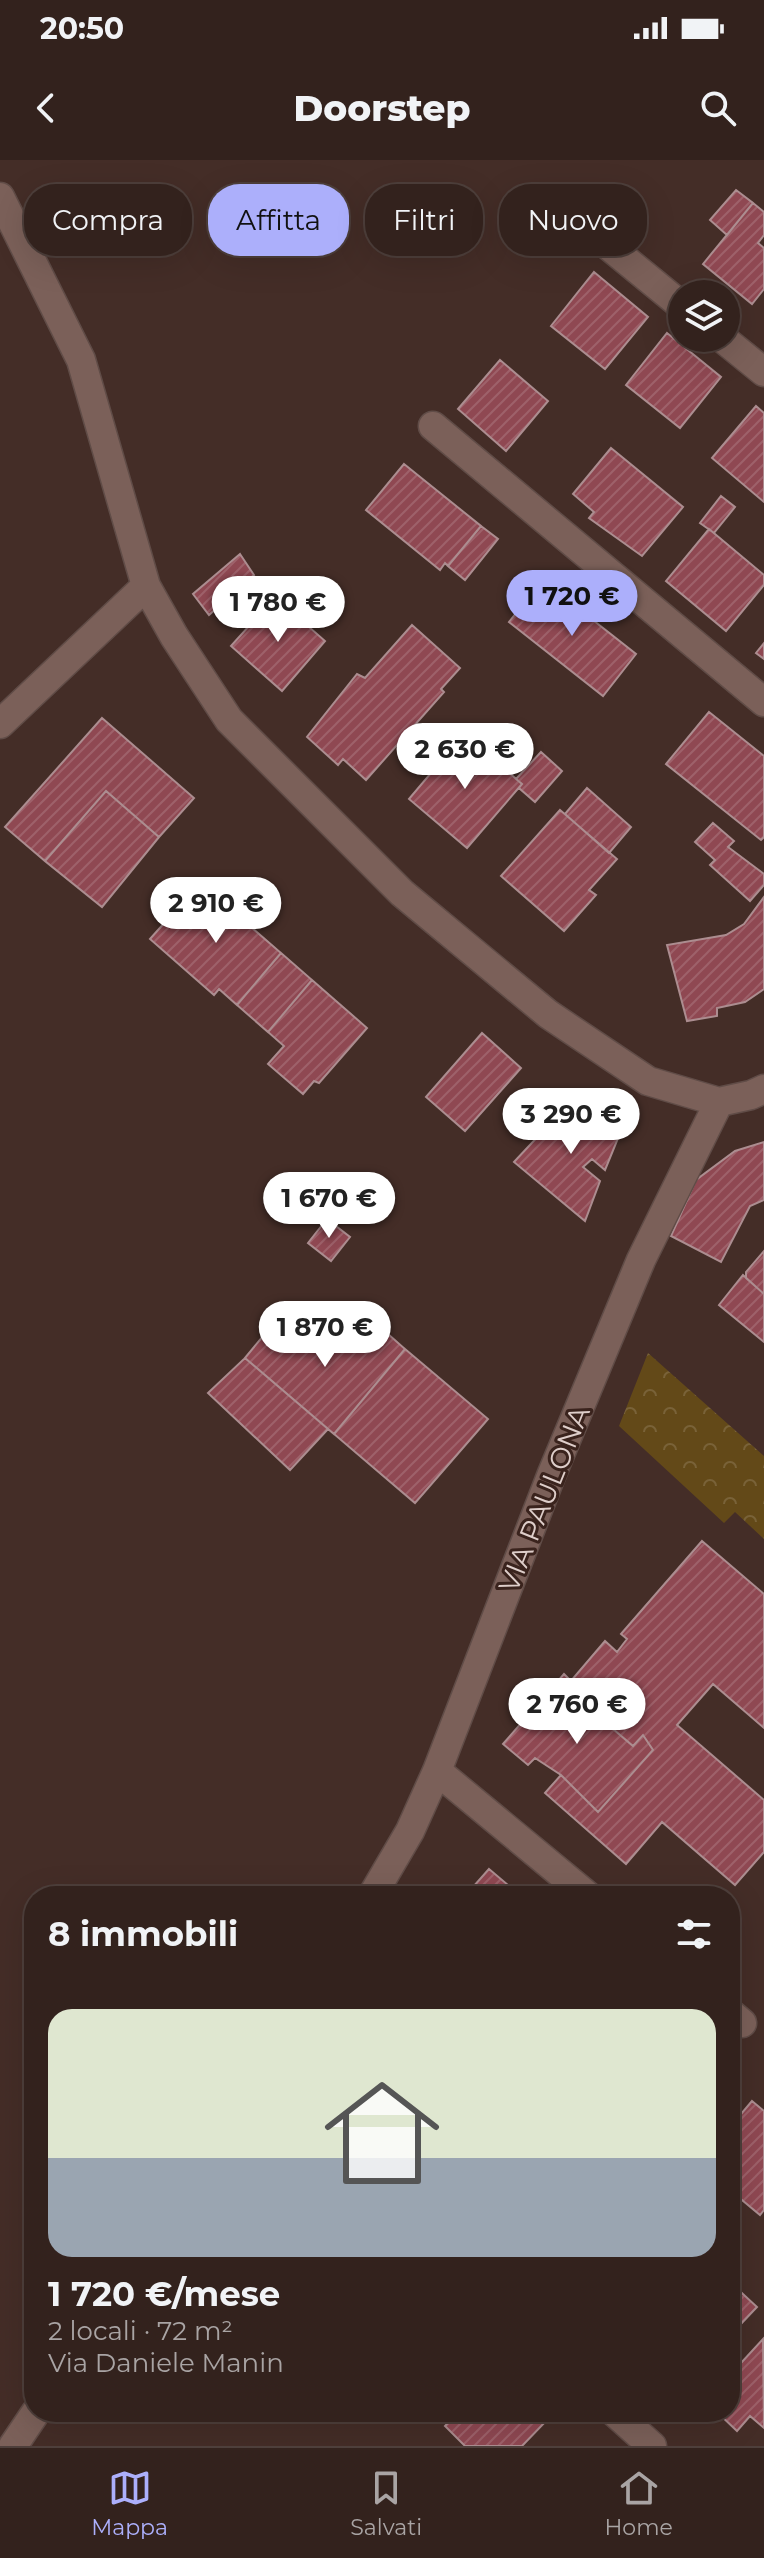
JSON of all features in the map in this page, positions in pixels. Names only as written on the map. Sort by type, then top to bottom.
[{"type":"street","points":[[0,197],[81,360],[146,586],[174,636],[229,720],[402,893],[548,1014],[648,1081],[719,1102],[760,1094]]},
{"type":"street","points":[[621,256],[668,295]]},
{"type":"street","points":[[739,352],[764,372]]},
{"type":"street","points":[[433,426],[764,702]]},
{"type":"street","points":[[0,724],[146,586]]},
{"type":"street","name":"VIA PAULONA","points":[[378,1886],[410,1831],[437,1771],[551,1476],[641,1260],[719,1102]]},
{"type":"street","points":[[437,1771],[576,1886]]},
{"type":"street","points":[[13,2446],[29,2422]]},
{"type":"street","points":[[625,2422],[652,2446]]},
{"type":"green space","points":[[648,1353],[764,1456],[764,1539],[735,1512],[724,1523],[619,1426]]},
{"type":"building","points":[[736,190],[753,203],[727,235],[710,220]]},
{"type":"building","points":[[753,203],[764,212],[764,235],[758,243],[764,248],[764,289],[752,304],[740,294],[740,280],[723,280],[703,264]]},
{"type":"building","points":[[594,272],[648,317],[605,369],[551,326]]},
{"type":"building","points":[[667,333],[668,352],[690,352],[721,377],[680,428],[626,385]]},
{"type":"building","points":[[500,360],[548,401],[506,451],[458,409]]},
{"type":"building","points":[[756,406],[764,413],[764,502],[712,458]]},
{"type":"building","points":[[611,448],[683,507],[642,556],[589,518],[594,512],[573,494]]},
{"type":"building","points":[[404,464],[481,526],[448,566],[445,563],[440,570],[366,510]]},
{"type":"building","points":[[721,496],[735,507],[714,533],[700,523]]},
{"type":"building","points":[[481,526],[498,539],[465,580],[448,566]]},
{"type":"building","points":[[709,529],[764,575],[764,585],[726,631],[666,581]]},
{"type":"building","points":[[240,554],[254,575],[209,615],[193,594]]},
{"type":"building","points":[[542,580],[636,654],[603,696],[509,622]]},
{"type":"building","points":[[275,597],[325,641],[282,691],[231,646]]},
{"type":"building","points":[[412,625],[460,668],[441,689],[444,692],[366,780],[343,759],[338,765],[307,737],[357,674],[365,678]]},
{"type":"building","points":[[764,643],[764,659],[756,653]]},
{"type":"building","points":[[709,712],[764,756],[764,837],[761,840],[666,764]]},
{"type":"building","points":[[102,718],[194,798],[159,837],[106,791],[45,861],[5,827]]},
{"type":"building","points":[[464,734],[522,784],[467,848],[409,799]]},
{"type":"building","points":[[541,752],[562,771],[535,802],[519,788],[522,784],[516,779]]},
{"type":"building","points":[[587,788],[631,827],[609,853],[565,814]]},
{"type":"building","points":[[106,791],[159,837],[102,907],[45,861]]},
{"type":"building","points":[[560,810],[617,859],[589,890],[596,895],[564,931],[501,876]]},
{"type":"building","points":[[713,823],[734,841],[728,847],[764,874],[764,885],[750,901],[710,865],[715,860],[695,842]]},
{"type":"building","points":[[200,883],[281,953],[237,1005],[219,989],[214,995],[150,939]]},
{"type":"building","points":[[764,897],[764,989],[745,1002],[717,1008],[717,1016],[687,1021],[667,945],[726,935],[744,924]]},
{"type":"building","points":[[281,953],[312,980],[268,1032],[237,1005]]},
{"type":"building","points":[[312,980],[367,1028],[319,1083],[314,1081],[303,1094],[268,1064],[284,1046],[268,1032]]},
{"type":"building","points":[[482,1033],[521,1068],[465,1131],[426,1097]]},
{"type":"building","points":[[573,1099],[621,1131],[605,1170],[592,1159],[583,1167],[600,1181],[585,1221],[514,1162]]},
{"type":"building","points":[[764,1142],[764,1200],[750,1206],[721,1262],[671,1236],[696,1180],[735,1151]]},
{"type":"building","points":[[327,1219],[350,1237],[331,1261],[308,1243]]},
{"type":"building","points":[[764,1251],[764,1294],[746,1278],[746,1272]]},
{"type":"building","points":[[743,1275],[764,1294],[764,1342],[719,1305]]},
{"type":"building","points":[[277,1319],[312,1349],[337,1320],[365,1344],[380,1327],[405,1349],[334,1434],[245,1358]]},
{"type":"building","points":[[405,1349],[488,1419],[415,1503],[334,1434]]},
{"type":"building","points":[[245,1358],[328,1429],[290,1470],[208,1393]]},
{"type":"building","points":[[702,1541],[764,1594],[764,1728],[713,1684],[677,1725],[764,1800],[764,1852],[735,1885],[662,1822],[626,1864],[545,1793],[561,1775],[598,1812],[653,1750],[643,1735],[633,1746],[565,1688],[605,1641],[617,1652],[627,1639],[621,1634]]},
{"type":"building","points":[[564,1674],[571,1681],[565,1688],[633,1746],[643,1735],[653,1750],[598,1812],[561,1775],[535,1758],[528,1765],[503,1744]]},
{"type":"building","points":[[489,1869],[509,1886],[474,1886]]},
{"type":"building","points":[[752,2101],[764,2111],[764,2210],[760,2215],[740,2198],[740,2115]]},
{"type":"building","points":[[740,2291],[757,2307],[740,2325]]},
{"type":"building","points":[[763,2339],[764,2428],[750,2416],[737,2431],[728,2422],[740,2422],[740,2364]]},
{"type":"building","points":[[449,2422],[545,2422],[522,2446],[465,2446],[445,2426]]}]
